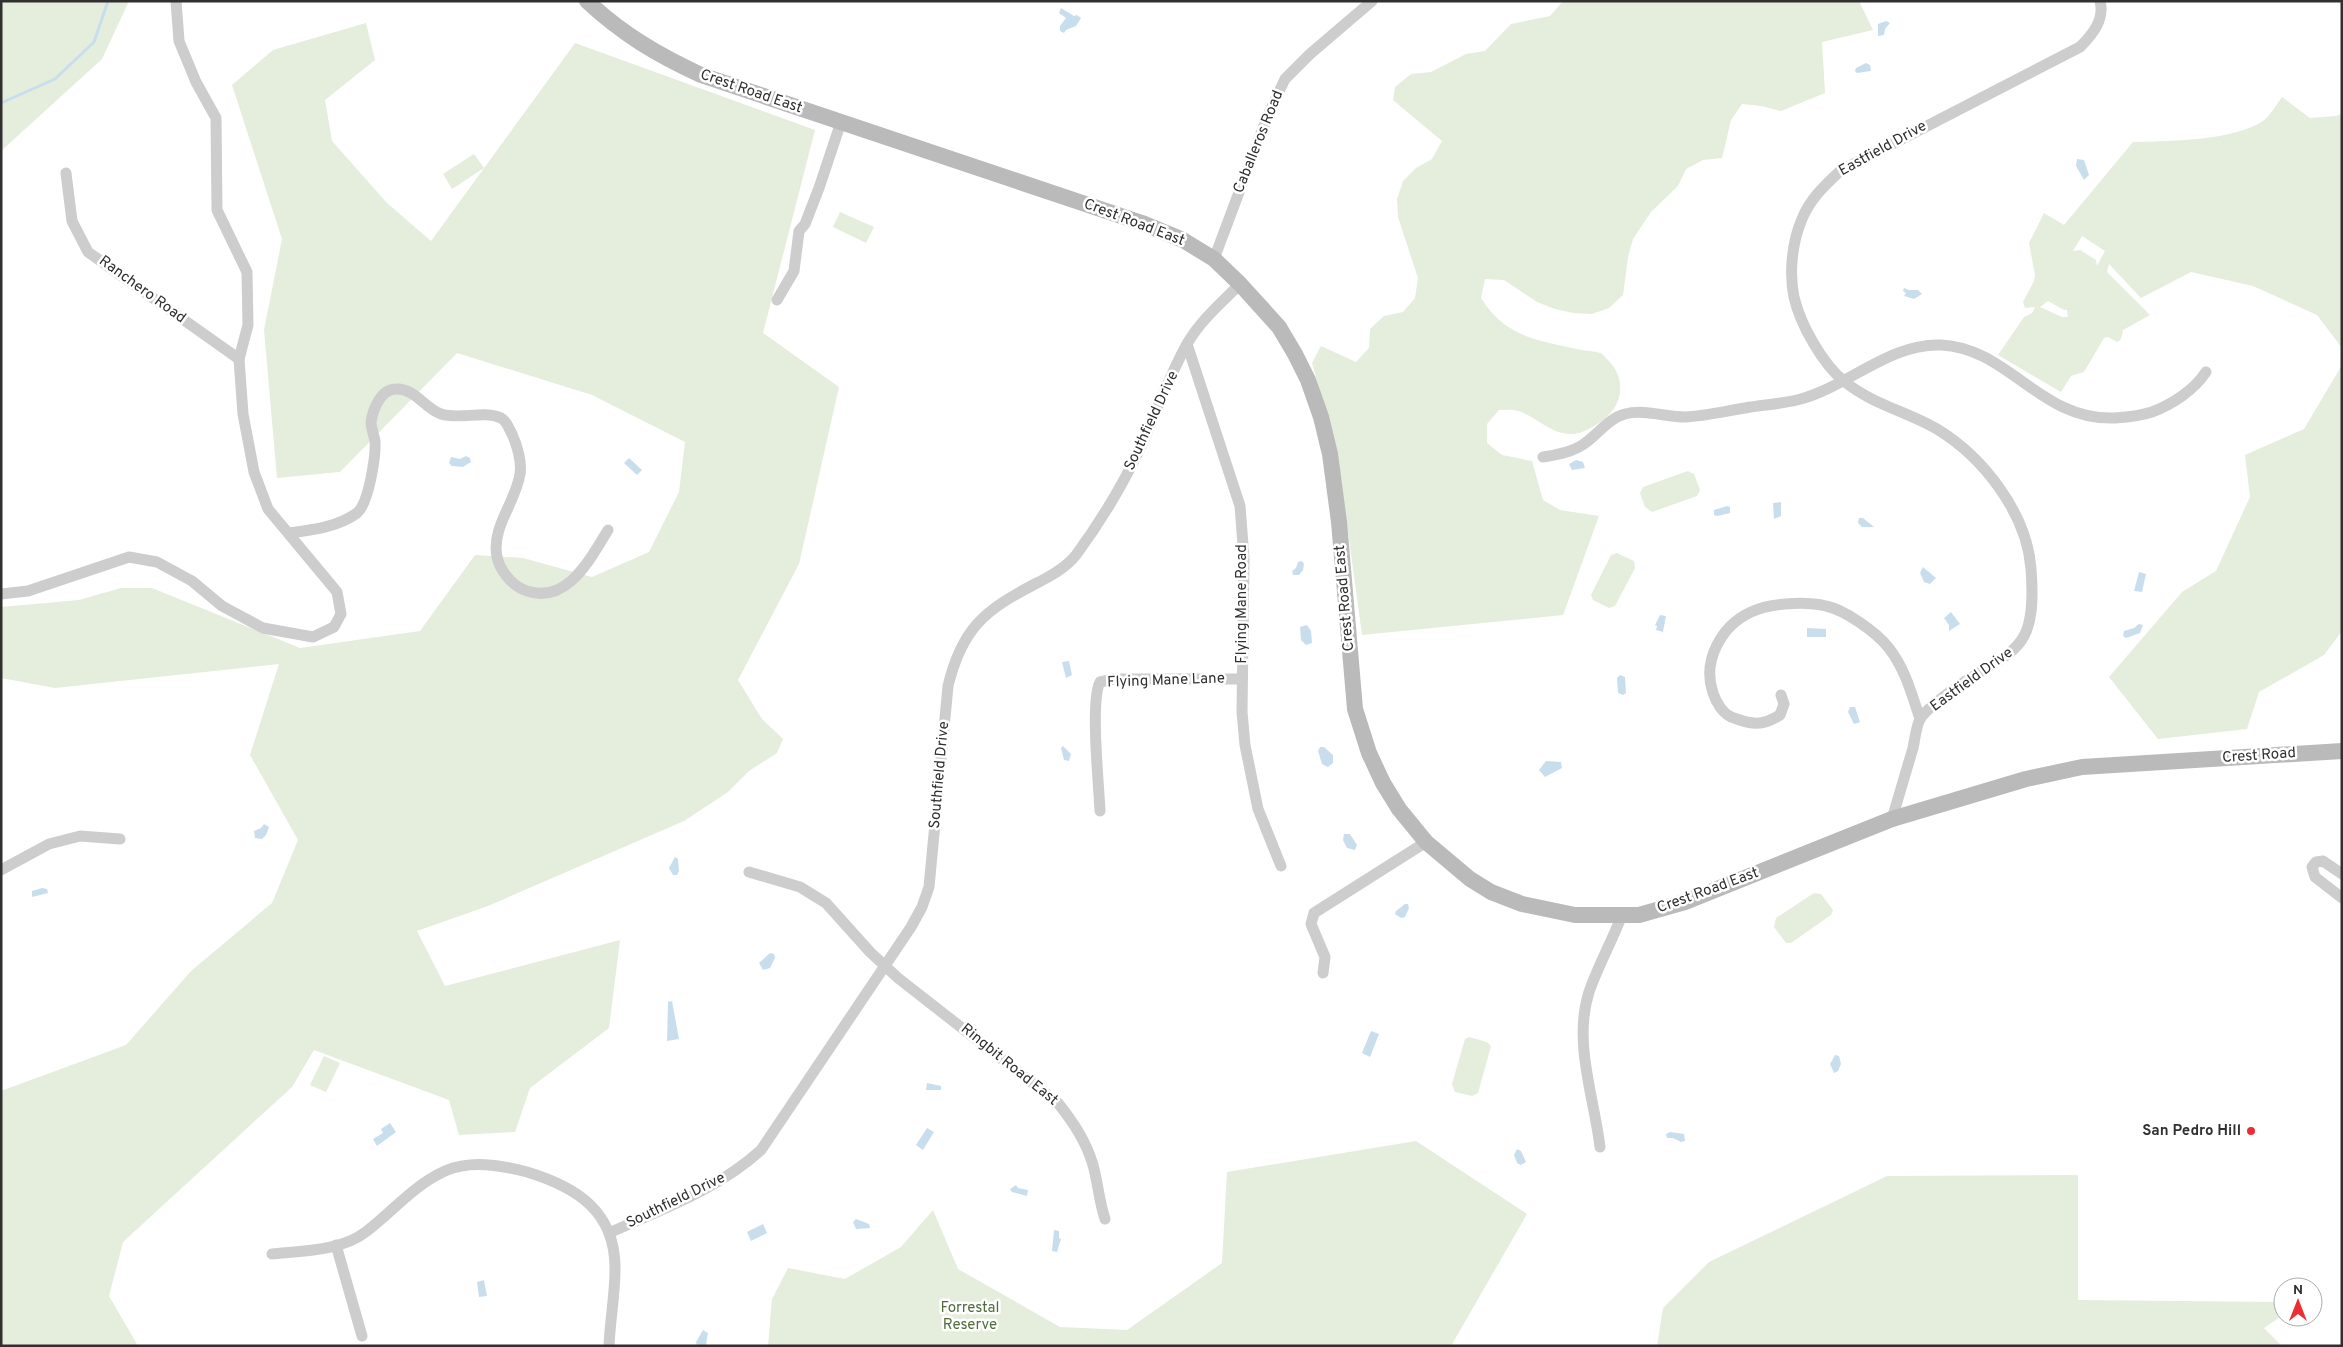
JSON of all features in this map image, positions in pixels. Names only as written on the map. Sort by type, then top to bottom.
[{"type":"street","points":[[1,594],[28,590],[129,557],[157,562],[192,581],[222,606],[263,628],[313,637],[334,627],[341,614],[337,592],[268,509],[254,472],[243,414],[239,359],[248,325],[247,272],[217,210],[216,118],[196,82],[179,41],[176,1]]},
{"type":"street","name":"Crest Road East","points":[[587,1],[607,19],[654,52],[701,75],[1142,223],[1184,240],[1214,259],[1240,284],[1279,327],[1308,380],[1321,417],[1330,454],[1356,709],[1369,753],[1399,809],[1426,842],[1470,879],[1491,892],[1522,904],[1575,915],[1639,915],[1685,902],[1892,820],[2026,779],[2082,767],[2176,761]]},
{"type":"street","name":"Caballeros Road","points":[[1214,259],[1268,114],[1285,79],[1310,54],[1372,1]]},
{"type":"street","name":"Eastfield Drive","points":[[1892,820],[1920,720],[1938,700],[1963,682],[2006,657],[2018,646],[2028,630],[2032,615],[2029,560],[2024,536],[2009,503],[1992,478],[1968,451],[1936,429],[1868,398],[1843,380],[1825,360],[1806,328],[1794,297],[1793,254],[1802,220],[1815,195],[1840,171],[2080,47],[2093,33],[2100,18],[2100,1]]},
{"type":"street","points":[[777,300],[794,271],[799,231],[804,224],[819,188],[840,122]]},
{"type":"street","name":"Ranchero Road","points":[[66,173],[72,221],[88,252],[239,359]]},
{"type":"street","name":"Southfield Drive","points":[[609,1233],[719,1182],[741,1168],[761,1150],[885,967],[918,914],[929,887],[948,686],[958,654],[966,638],[987,613],[1051,576],[1074,558],[1123,481],[1142,446],[1187,344],[1220,304],[1240,284]]},
{"type":"street","name":"Flying Mane Road","points":[[1187,344],[1240,506],[1244,558],[1242,712],[1250,777],[1258,809],[1281,866]]},
{"type":"street","points":[[1543,457],[1560,455],[1580,446],[1608,423],[1624,414],[1640,413],[1687,417],[1798,399],[1903,352],[1939,345],[1958,347],[1986,358],[2050,402],[2086,416],[2106,418],[2143,415],[2161,409],[2196,387],[2206,372]]},
{"type":"street","points":[[289,533],[319,529],[342,521],[359,512],[364,503],[372,472],[375,441],[371,423],[377,404],[383,394],[397,388],[408,390],[442,414],[502,418],[507,424],[519,458],[520,473],[500,524],[497,557],[505,575],[518,587],[534,594],[551,593],[569,583],[585,568],[608,530]]},
{"type":"street","points":[[1781,695],[1784,704],[1780,715],[1767,723],[1751,724],[1730,717],[1716,702],[1709,682],[1710,664],[1716,644],[1728,628],[1750,612],[1781,604],[1826,606],[1864,625],[1888,647],[1904,672],[1920,720]]},
{"type":"street","name":"Flying Mane Lane","points":[[1100,811],[1096,731],[1097,692],[1100,682],[1114,679],[1242,679]]},
{"type":"street","name":"Crest Road","points":[[2176,761],[2342,751]]},
{"type":"street","points":[[1,870],[49,844],[80,836],[120,838]]},
{"type":"street","points":[[1323,973],[1325,956],[1311,924],[1314,912],[1426,842]]},
{"type":"street","points":[[2342,874],[2323,861],[2316,862],[2312,867],[2315,877],[2342,898]]},
{"type":"street","name":"Ringbit Road East","points":[[749,872],[800,887],[814,894],[826,903],[885,967],[1058,1103],[1074,1122],[1084,1140],[1093,1165],[1105,1218]]},
{"type":"street","points":[[1600,1147],[1584,1048],[1584,1020],[1589,993],[1622,915]]},
{"type":"street","points":[[272,1254],[336,1245],[366,1232],[432,1177],[454,1167],[482,1164],[523,1171],[565,1186],[586,1200],[600,1215],[609,1233],[615,1268],[609,1346]]},
{"type":"street","points":[[336,1245],[362,1336]]},
{"type":"green space","points":[[129,1],[102,59],[1,151],[1,2]]},
{"type":"green space","points":[[1563,1],[1859,1],[1873,30],[1822,42],[1825,93],[1781,111],[1742,104],[1731,120],[1722,158],[1703,160],[1686,169],[1678,186],[1651,212],[1633,239],[1628,257],[1623,295],[1609,308],[1592,314],[1573,313],[1555,309],[1537,302],[1504,280],[1485,279],[1481,298],[1501,322],[1537,340],[1601,354],[1614,367],[1620,383],[1619,398],[1611,413],[1588,430],[1579,433],[1570,434],[1556,431],[1525,413],[1514,410],[1499,410],[1487,424],[1487,443],[1502,455],[1532,461],[1543,500],[1560,510],[1599,516],[1563,615],[1362,635],[1337,451],[1312,363],[1321,346],[1356,362],[1369,348],[1370,329],[1384,316],[1403,312],[1415,298],[1418,278],[1398,217],[1397,199],[1403,181],[1416,168],[1432,159],[1442,141],[1393,100],[1395,87],[1411,74],[1431,72],[1466,54],[1485,51],[1511,24],[1550,16]]},
{"type":"green space","points":[[366,23],[375,60],[325,100],[332,141],[387,203],[431,241],[575,43],[815,130],[763,333],[839,387],[799,564],[738,680],[762,719],[783,739],[777,753],[749,771],[728,792],[684,821],[488,906],[417,931],[445,986],[620,940],[609,1028],[530,1088],[515,1132],[459,1135],[449,1100],[314,1050],[292,1087],[123,1242],[109,1296],[138,1346],[1,1346],[1,1091],[126,1045],[191,971],[272,903],[298,840],[250,755],[279,664],[55,688],[1,678],[1,607],[79,600],[121,588],[152,588],[300,648],[420,631],[475,555],[523,558],[592,577],[649,552],[679,492],[685,442],[592,395],[457,353],[340,472],[277,478],[264,330],[282,239],[232,85],[273,50]]},
{"type":"green space","points":[[2282,97],[2310,118],[2342,114],[2342,348],[2317,315],[2253,286],[2191,272],[2141,298],[2109,264],[2107,272],[2150,315],[2123,330],[2121,339],[2117,342],[2108,337],[2104,338],[2084,372],[2071,376],[2061,392],[1998,355],[2024,317],[2032,313],[2035,307],[2025,308],[2023,302],[2034,281],[2035,275],[2029,243],[2044,213],[2064,225],[2133,142],[2200,139],[2235,133],[2263,121]],"holes":[[[2082,236],[2105,251],[2097,266],[2096,260],[2080,250],[2073,251]],[[2048,301],[2067,310],[2068,317],[2062,317],[2040,307]]]},
{"type":"green space","points":[[474,154],[484,168],[452,189],[443,174]]},
{"type":"green space","points":[[840,212],[874,227],[866,243],[833,227]]},
{"type":"green space","points":[[2342,365],[2342,631],[2324,655],[2259,692],[2247,729],[2158,739],[2109,677],[2182,592],[2216,571],[2250,497],[2245,455],[2304,429]]},
{"type":"green space","points":[[1688,471],[1694,474],[1700,490],[1697,496],[1652,512],[1645,507],[1640,493],[1643,487]]},
{"type":"green space","points":[[1617,553],[1634,561],[1635,568],[1615,606],[1609,608],[1593,600],[1591,595],[1611,555]]},
{"type":"green space","points":[[1814,893],[1821,894],[1833,910],[1831,915],[1791,943],[1786,943],[1774,927],[1776,918]]},
{"type":"green space","points":[[1469,1037],[1487,1042],[1491,1046],[1478,1093],[1472,1096],[1455,1092],[1452,1084],[1465,1039]]},
{"type":"green space","points":[[324,1056],[340,1063],[326,1092],[310,1085]]},
{"type":"green space","name":"Forrestal Reserve","points":[[1416,1141],[1527,1214],[1451,1346],[768,1346],[772,1299],[788,1268],[845,1279],[901,1247],[933,1210],[958,1269],[1060,1327],[1127,1330],[1222,1263],[1227,1172]]},
{"type":"green space","points":[[2078,1175],[2078,1300],[2273,1302],[2273,1322],[2264,1328],[2282,1346],[1657,1346],[1663,1308],[1709,1262],[1887,1176]]},
{"type":"water","points":[[1061,8],[1081,18],[1076,26],[1066,30],[1064,33],[1060,31],[1060,26],[1066,18],[1059,13]]},
{"type":"water","points":[[1886,21],[1890,23],[1885,29],[1884,35],[1878,36],[1878,24]]},
{"type":"water","points":[[1866,63],[1870,65],[1871,71],[1857,73],[1855,71],[1856,68]]},
{"type":"water","points":[[2077,159],[2084,160],[2089,175],[2084,180],[2076,166]]},
{"type":"water","points":[[1904,288],[1918,290],[1922,294],[1914,299],[1904,296],[1906,293],[1903,291]]},
{"type":"water","points":[[466,456],[470,458],[471,462],[463,467],[452,466],[449,463],[451,457],[460,459]]},
{"type":"water","points":[[629,458],[642,470],[637,475],[624,463]]},
{"type":"water","points":[[1576,460],[1583,462],[1585,468],[1572,470],[1569,464]]},
{"type":"water","points":[[1781,502],[1781,516],[1774,519],[1773,503]]},
{"type":"water","points":[[1727,506],[1730,507],[1730,513],[1714,515],[1714,510]]},
{"type":"water","points":[[1859,518],[1863,518],[1874,527],[1862,527],[1858,523]]},
{"type":"water","points":[[1302,561],[1304,564],[1303,570],[1299,575],[1293,575],[1292,571],[1296,568],[1298,562]]},
{"type":"water","points":[[1923,567],[1936,578],[1930,584],[1924,582],[1920,573]]},
{"type":"water","points":[[2139,572],[2146,574],[2142,592],[2134,591]]},
{"type":"water","points":[[1951,612],[1960,624],[1949,631],[1949,625],[1944,618]]},
{"type":"water","points":[[1660,615],[1666,616],[1663,632],[1656,630],[1657,626],[1655,625]]},
{"type":"water","points":[[2139,624],[2143,625],[2140,633],[2126,638],[2123,636],[2124,631],[2134,628]]},
{"type":"water","points":[[1307,625],[1311,631],[1312,643],[1306,645],[1301,640],[1300,627]]},
{"type":"water","points":[[1807,628],[1826,629],[1826,637],[1807,637]]},
{"type":"water","points":[[1069,661],[1072,675],[1066,678],[1062,662]]},
{"type":"water","points":[[1620,675],[1625,677],[1626,693],[1623,695],[1618,693],[1617,678]]},
{"type":"water","points":[[1850,707],[1855,707],[1860,722],[1854,724],[1848,712]]},
{"type":"water","points":[[1063,746],[1071,754],[1069,761],[1064,760],[1061,748]]},
{"type":"water","points":[[1320,747],[1324,747],[1333,755],[1333,763],[1328,767],[1322,764],[1318,751]]},
{"type":"water","points":[[1546,761],[1561,762],[1562,768],[1545,777],[1539,770]]},
{"type":"water","points":[[264,824],[269,827],[266,835],[262,839],[255,838],[254,831],[261,828]]},
{"type":"water","points":[[1344,834],[1350,834],[1357,845],[1355,850],[1347,848],[1343,840]]},
{"type":"water","points":[[675,857],[678,859],[679,871],[677,875],[673,875],[669,868]]},
{"type":"water","points":[[42,888],[47,889],[48,893],[32,897],[32,891]]},
{"type":"water","points":[[1405,904],[1408,904],[1409,908],[1405,917],[1401,918],[1395,914]]},
{"type":"water","points":[[770,953],[774,954],[775,958],[770,968],[763,970],[759,963]]},
{"type":"water","points":[[672,1001],[679,1039],[667,1041],[668,1002]]},
{"type":"water","points":[[1371,1031],[1379,1034],[1370,1057],[1362,1053]]},
{"type":"water","points":[[1835,1055],[1839,1056],[1841,1064],[1838,1071],[1834,1073],[1830,1064]]},
{"type":"water","points":[[927,1083],[941,1086],[941,1090],[926,1090]]},
{"type":"water","points":[[390,1123],[396,1132],[377,1146],[373,1139],[383,1133],[381,1129]]},
{"type":"water","points":[[927,1128],[934,1132],[923,1150],[916,1145]]},
{"type":"water","points":[[1670,1132],[1684,1134],[1685,1141],[1681,1142],[1673,1138],[1667,1138],[1666,1134]]},
{"type":"water","points":[[1517,1149],[1521,1151],[1526,1162],[1521,1165],[1517,1163],[1514,1155]]},
{"type":"water","points":[[1016,1185],[1018,1188],[1028,1190],[1027,1196],[1012,1192],[1010,1189]]},
{"type":"water","points":[[856,1219],[869,1224],[870,1228],[856,1229],[853,1222]]},
{"type":"water","points":[[763,1224],[767,1233],[751,1241],[747,1232]]},
{"type":"water","points":[[1054,1230],[1059,1231],[1059,1238],[1061,1239],[1057,1252],[1052,1251]]},
{"type":"water","points":[[484,1280],[487,1296],[479,1297],[477,1282]]},
{"type":"water","points":[[703,1330],[708,1333],[706,1345],[697,1346],[696,1342]]},
{"type":"waterway","points":[[1,103],[55,79],[94,42],[108,1]]},
{"type":"place","name":"San Pedro Hill","points":[[2251,1131]]}]
